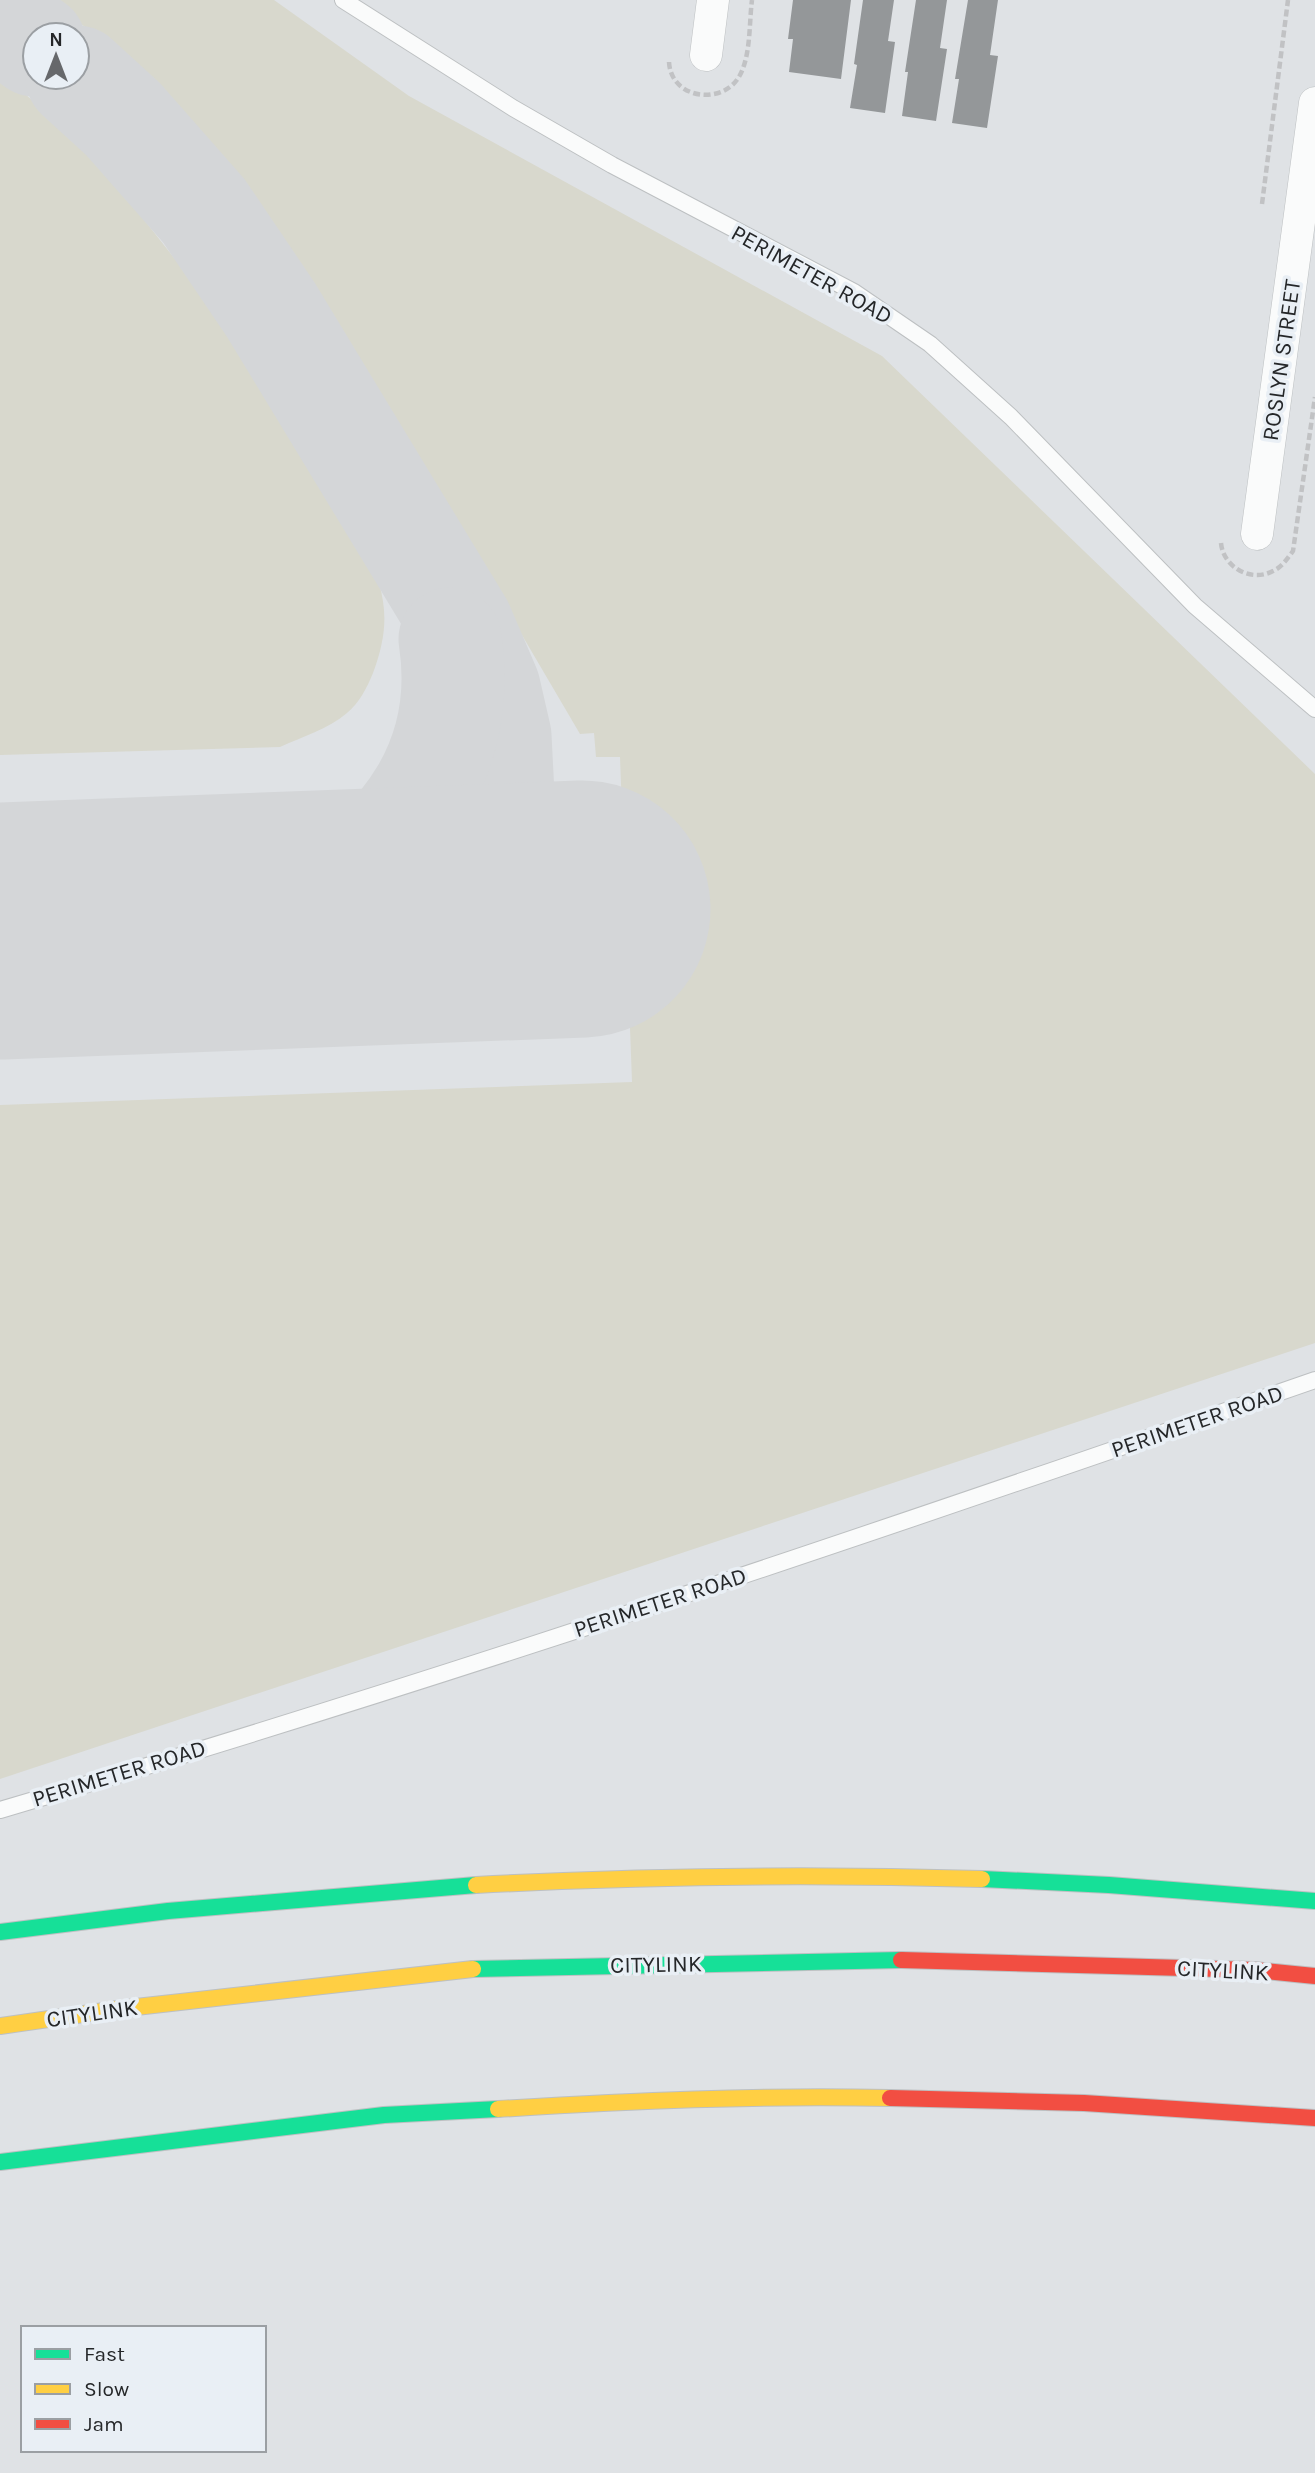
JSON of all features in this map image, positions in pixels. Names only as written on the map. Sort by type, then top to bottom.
[{"type":"highway","points":[[0,1932],[251,1903],[486,1884],[733,1877],[976,1877],[1205,1890],[1315,1901]]},
{"type":"highway","name":"CITYLINK","points":[[0,2026],[118,2008],[465,1969],[869,1959],[1254,1970],[1315,1976]]},
{"type":"highway","points":[[0,2162],[384,2115],[616,2102],[809,2096],[1084,2103],[1315,2118]]},
{"type":"street","points":[[706,55],[713,0]]},
{"type":"street","name":"ROSLYN STREET","points":[[1257,534],[1315,103]]},
{"type":"lane","name":"PERIMETER ROAD","points":[[344,0],[524,115],[612,166],[854,292],[930,344],[1011,417],[1195,606],[1315,709]]},
{"type":"lane","name":"PERIMETER ROAD","points":[[0,1810],[449,1670],[890,1528],[1315,1380]]},
{"type":"shaded area","points":[[49,0],[274,0],[409,96],[882,356],[1315,774],[1315,1343],[0,1779],[0,1105],[632,1082],[620,757],[596,757],[594,733],[580,734],[502,601],[328,320],[265,224],[158,95],[91,32],[91,21],[77,21]]},
{"type":"shaded area","points":[[0,74],[93,155],[197,287],[364,544],[382,593],[384,623],[383,638],[373,673],[355,705],[340,719],[280,747],[0,755]]},
{"type":"building","points":[[793,0],[851,0],[841,79],[789,72],[793,39],[788,39]]},
{"type":"building","points":[[863,0],[894,0],[888,41],[895,42],[885,113],[850,108]]},
{"type":"building","points":[[916,0],[947,0],[940,48],[947,49],[936,121],[902,116],[908,72],[905,72]]},
{"type":"building","points":[[968,0],[998,0],[990,55],[998,56],[987,128],[952,123],[959,79],[955,79]]},
{"type":"taxiway","points":[[0,20],[21,35]]},
{"type":"taxiway","points":[[91,90],[123,119],[204,211],[271,310],[462,625],[489,688],[500,736],[509,912]]},
{"type":"taxiway","points":[[259,922],[302,903],[343,877],[374,852],[400,823],[422,792],[439,758],[449,721],[453,681],[450,639]]},
{"type":"runway","points":[[0,931],[582,909]]},
{"type":"traffic: fast","points":[[982,1879],[1109,1885],[1315,1901]]},
{"type":"traffic: fast","points":[[0,1932],[168,1911],[476,1885]]},
{"type":"traffic: fast","points":[[473,1969],[901,1960]]},
{"type":"traffic: fast","points":[[0,2162],[384,2115],[498,2109]]},
{"type":"traffic: slow","points":[[476,1885],[729,1877],[982,1879]]},
{"type":"traffic: slow","points":[[0,2026],[118,2009],[473,1969]]},
{"type":"traffic: slow","points":[[498,2109],[694,2099],[890,2098]]},
{"type":"traffic: jam","points":[[901,1960],[1254,1970],[1315,1976]]},
{"type":"traffic: jam","points":[[890,2098],[1084,2103],[1315,2118]]}]
